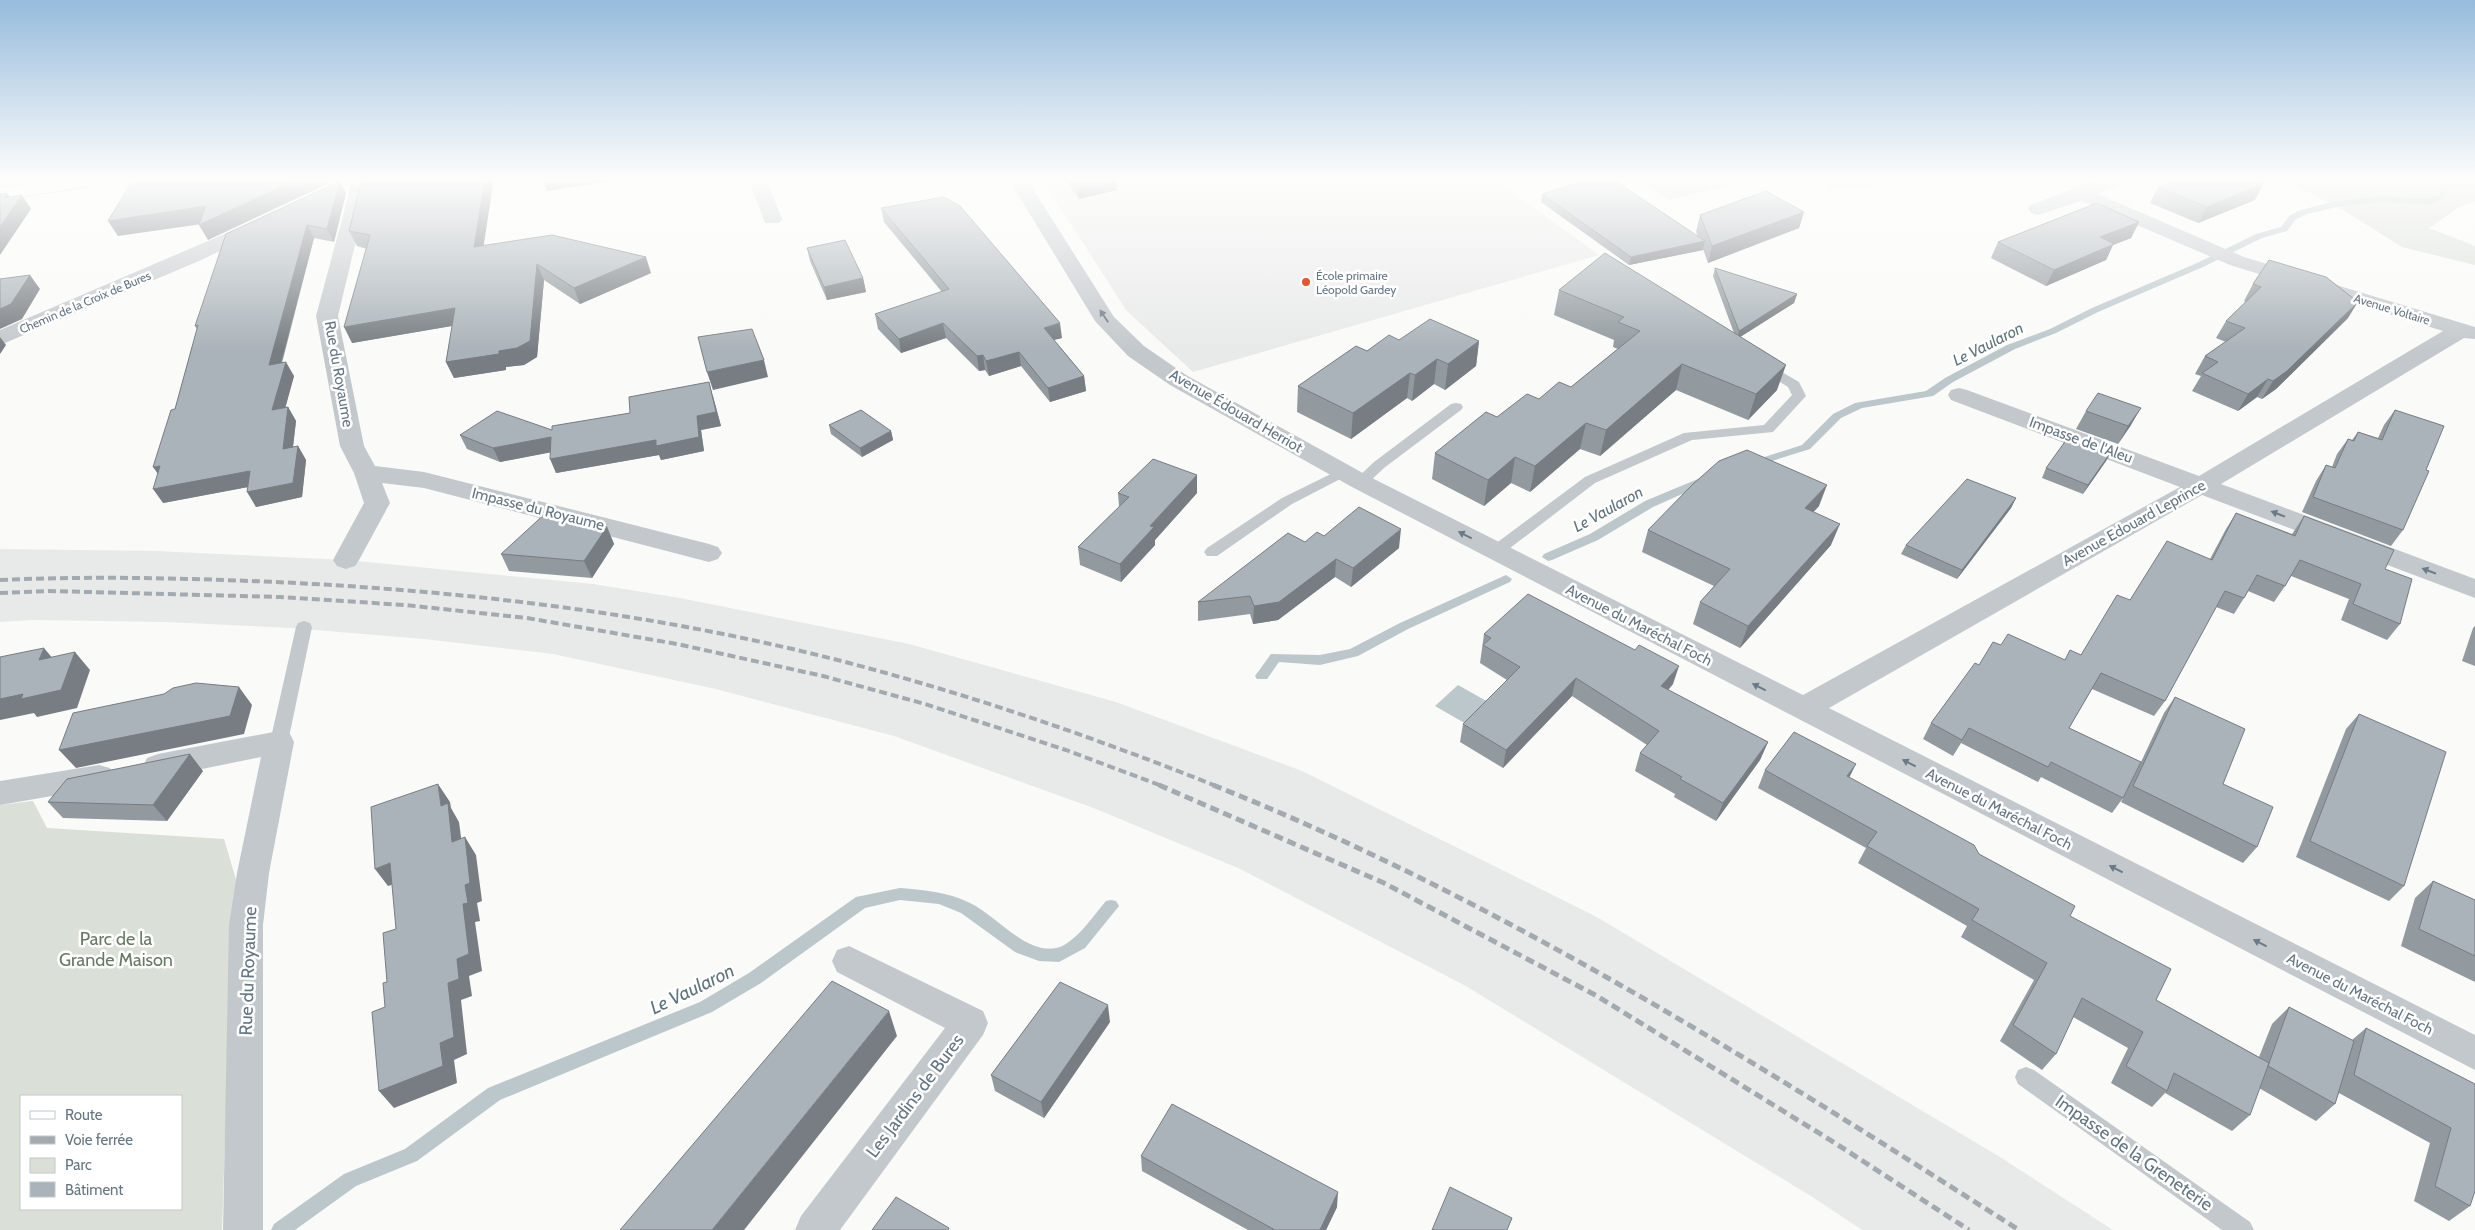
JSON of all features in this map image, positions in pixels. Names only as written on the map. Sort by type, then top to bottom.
[{"type":"street","name":"Chemin de la Croix de Bures","points":[[0,338],[239,235]]},
{"type":"street","name":"Rue du Royaume","points":[[344,235],[327,316],[352,446],[366,473],[377,503],[346,560]]},
{"type":"street","name":"Avenue Édouard Herriot","points":[[1053,235],[1106,321],[1136,352],[1178,380],[1352,477],[1524,566]]},
{"type":"street","name":"Avenue Voltaire","points":[[2175,235],[2236,261],[2468,332]]},
{"type":"street","name":"Avenue Edouard Leprince","points":[[1803,709],[2202,485],[2468,332]]},
{"type":"street","name":"Impasse de l'Aleu","points":[[1959,395],[2475,589]]},
{"type":"street","name":"Impasse du Royaume","points":[[366,473],[424,480],[709,553]]},
{"type":"street","name":"Avenue du Maréchal Foch","points":[[1524,566],[2475,1054]]},
{"type":"street","name":"Rue du Royaume","points":[[243,1230],[245,1186],[246,924],[253,873],[279,742]]},
{"type":"street","points":[[0,793],[51,786],[279,742]]},
{"type":"street","name":"Les Jardins de Bures","points":[[815,1230],[970,1023],[849,961]]},
{"type":"lane","points":[[1496,551],[1590,480],[1689,436],[1768,428],[1799,396],[1794,385],[1754,359]]},
{"type":"lane","points":[[1212,552],[1287,501],[1379,465],[1456,407]]},
{"type":"lane","name":"Rue du Royaume","points":[[279,742],[304,627]]},
{"type":"lane","name":"Impasse de la Greneterie","points":[[2026,1077],[2242,1230]]},
{"type":"shaded area","points":[[1078,235],[1572,235],[1599,255],[1193,372],[1126,310]]},
{"type":"shaded area","points":[[0,549],[156,551],[346,560],[593,584],[680,598],[909,644],[1116,702],[1302,771],[1595,916],[2000,1157],[2113,1230],[1862,1230],[1811,1196],[1464,985],[1238,868],[1096,809],[894,736],[716,689],[553,654],[424,639],[291,628],[166,622],[33,620],[0,622]]},
{"type":"shaded area","points":[[1458,685],[1490,703],[1468,725],[1435,706]]},
{"type":"green space","points":[[2384,235],[2448,235],[2475,246],[2475,265],[2402,247]]},
{"type":"green space","name":"Parc de la Grande Maison","points":[[33,801],[47,828],[224,839],[237,883],[232,928],[222,1230],[0,1230],[0,805]]},
{"type":"building","points":[[226,235],[304,235],[269,365],[286,362],[272,410],[288,407],[283,449],[298,446],[293,483],[247,492],[250,471],[153,489],[160,466],[153,467],[171,410],[175,409],[198,325],[195,326]]},
{"type":"building","points":[[370,235],[476,235],[474,247],[554,235],[646,257],[574,288],[537,264],[530,341],[517,348],[499,351],[499,354],[446,362],[455,308],[344,327]]},
{"type":"building","points":[[904,235],[985,235],[1060,323],[1044,328],[1084,376],[1048,388],[1019,352],[986,361],[983,355],[977,356],[943,323],[899,339],[875,314],[949,289]]},
{"type":"building","points":[[1600,235],[1697,235],[1705,241],[1631,257]]},
{"type":"building","points":[[1708,235],[1741,235],[1712,246]]},
{"type":"building","points":[[2015,235],[2104,235],[2100,237],[2114,244],[2054,270],[1998,242]]},
{"type":"building","points":[[845,240],[863,278],[824,287],[807,248]]},
{"type":"building","points":[[1605,253],[1786,365],[1756,394],[1682,364],[1606,430],[1586,423],[1535,466],[1515,457],[1488,480],[1435,453],[1486,412],[1497,417],[1527,394],[1539,399],[1559,382],[1571,387],[1640,331],[1618,322],[1624,317],[1559,290]]},
{"type":"building","points":[[2269,260],[2326,277],[2358,302],[2287,371],[2273,381],[2268,379],[2248,394],[2202,373],[2218,362],[2205,356],[2245,328],[2226,321],[2261,287],[2253,284]]},
{"type":"building","points":[[1715,268],[1797,294],[1739,331]]},
{"type":"building","points":[[30,275],[11,304],[0,309],[0,279]]},
{"type":"building","points":[[1430,319],[1479,341],[1448,364],[1437,359],[1415,375],[1410,373],[1353,413],[1298,386],[1356,346],[1367,351],[1389,335],[1399,340]]},
{"type":"building","points":[[752,329],[764,360],[707,372],[698,337]]},
{"type":"building","points":[[709,382],[716,412],[697,416],[699,437],[656,446],[656,440],[550,459],[551,437],[493,448],[460,435],[497,411],[552,430],[552,426],[630,413],[629,397]]},
{"type":"building","points":[[2098,393],[2141,408],[2128,426],[2086,411]]},
{"type":"building","points":[[861,410],[891,431],[860,448],[829,425]]},
{"type":"building","points":[[2395,410],[2444,426],[2426,470],[2429,471],[2403,530],[2313,497],[2326,465],[2335,468],[2348,439],[2354,441],[2358,432],[2382,440]]},
{"type":"building","points":[[2069,436],[2111,452],[2088,485],[2046,468]]},
{"type":"building","points":[[1747,450],[1827,485],[1805,508],[1840,524],[1748,626],[1700,602],[1730,569],[1648,530],[1692,485],[1719,461]]},
{"type":"building","points":[[1153,459],[1197,475],[1150,526],[1154,527],[1120,564],[1078,547],[1129,497],[1118,493]]},
{"type":"building","points":[[1967,479],[2016,498],[1962,570],[1906,545]]},
{"type":"building","points":[[1359,507],[1401,529],[1353,568],[1336,559],[1279,602],[1254,606],[1250,596],[1198,602],[1288,533],[1305,542],[1317,532],[1324,536]]},
{"type":"building","points":[[548,511],[607,527],[584,561],[501,554]]},
{"type":"building","points":[[2236,513],[2295,536],[2304,516],[2394,550],[2385,569],[2412,579],[2400,624],[2353,604],[2361,584],[2300,560],[2285,586],[2257,575],[2244,598],[2225,591],[2165,701],[2101,673],[2069,728],[2141,762],[2123,798],[2051,762],[2048,767],[1969,728],[1962,740],[1931,723],[1975,663],[1979,665],[1993,642],[2001,645],[2008,634],[2065,660],[2070,650],[2081,655],[2117,595],[2130,600],[2167,541],[2212,560]]},
{"type":"building","points":[[1528,594],[1635,650],[1639,645],[1679,666],[1661,686],[1768,742],[1723,803],[1680,779],[1682,777],[1640,753],[1659,731],[1576,678],[1506,750],[1463,724],[1520,667],[1483,645],[1491,638],[1484,634]]},
{"type":"building","points":[[44,648],[39,660],[75,652],[61,690],[21,699],[23,694],[0,699],[0,657]]},
{"type":"building","points":[[196,683],[239,687],[230,716],[59,750],[73,713],[164,694],[173,688]]},
{"type":"building","points":[[2175,697],[2245,729],[2223,784],[2273,807],[2257,847],[2133,786]]},
{"type":"building","points":[[2359,714],[2446,752],[2404,886],[2310,841]]},
{"type":"building","points":[[1794,732],[1856,764],[1847,776],[1974,845],[1979,854],[2075,906],[2070,916],[2171,969],[2156,1000],[2269,1063],[2250,1115],[2174,1073],[2167,1091],[2126,1066],[2143,1032],[2082,998],[2056,1054],[2013,1025],[2047,963],[1972,920],[1979,909],[1867,846],[1877,832],[1765,770]]},
{"type":"building","points":[[190,754],[153,805],[48,802],[67,779]]},
{"type":"building","points":[[438,784],[441,806],[448,803],[452,842],[465,837],[470,883],[465,885],[468,903],[463,904],[469,954],[457,959],[459,979],[448,983],[454,1037],[440,1043],[443,1066],[379,1091],[372,1012],[385,1007],[383,983],[387,982],[383,933],[396,929],[390,863],[375,869],[371,807]]},
{"type":"building","points":[[2433,881],[2475,900],[2475,956],[2419,929]]},
{"type":"building","points":[[832,981],[889,1011],[712,1230],[620,1230]]},
{"type":"building","points":[[1060,982],[1108,1005],[1041,1102],[991,1075]]},
{"type":"building","points":[[2289,1007],[2354,1041],[2335,1104],[2268,1066]]},
{"type":"building","points":[[2366,1028],[2475,1084],[2475,1191],[2470,1206],[2435,1186],[2451,1128],[2354,1075]]},
{"type":"building","points":[[1172,1104],[1338,1192],[1320,1230],[1275,1230],[1141,1156]]},
{"type":"building","points":[[1450,1187],[1512,1218],[1507,1230],[1432,1230]]},
{"type":"building","points":[[896,1197],[949,1228],[948,1230],[872,1230]]},
{"type":"waterway","name":"Le Vaularon","points":[[1753,464],[1806,447],[1837,416],[1859,405],[1929,394],[1949,380],[2011,347],[2053,331],[2095,310],[2200,265],[2261,235]]},
{"type":"waterway","name":"Le Vaularon","points":[[1548,557],[1594,537],[1649,504],[1705,480]]},
{"type":"waterway","name":"Le Vaularon","points":[[1262,676],[1276,657],[1320,660],[1353,653],[1404,626],[1506,579]]},
{"type":"waterway","name":"Le Vaularon","points":[[280,1230],[350,1180],[411,1155],[494,1094],[706,1007],[755,978],[861,902],[900,894],[940,898],[966,908],[1021,947],[1039,954],[1059,955],[1079,943],[1111,906]]},
{"type":"railway","points":[[0,580],[69,578],[172,579],[347,586],[492,599],[636,618],[779,646],[942,689],[1126,751],[1216,786]]},
{"type":"railway","points":[[0,593],[49,591],[280,597],[405,605],[527,618],[677,644],[823,676],[925,704],[1066,750],[1162,786]]},
{"type":"railway","points":[[1159,785],[1384,883],[1597,996],[1835,1143],[1969,1230]]},
{"type":"railway","points":[[1213,785],[1319,830],[1423,879],[1525,932],[1626,988],[1726,1047],[2019,1230]]},
{"type":"place","name":"École primaire Léopold Gardey","points":[[1306,282]]}]
